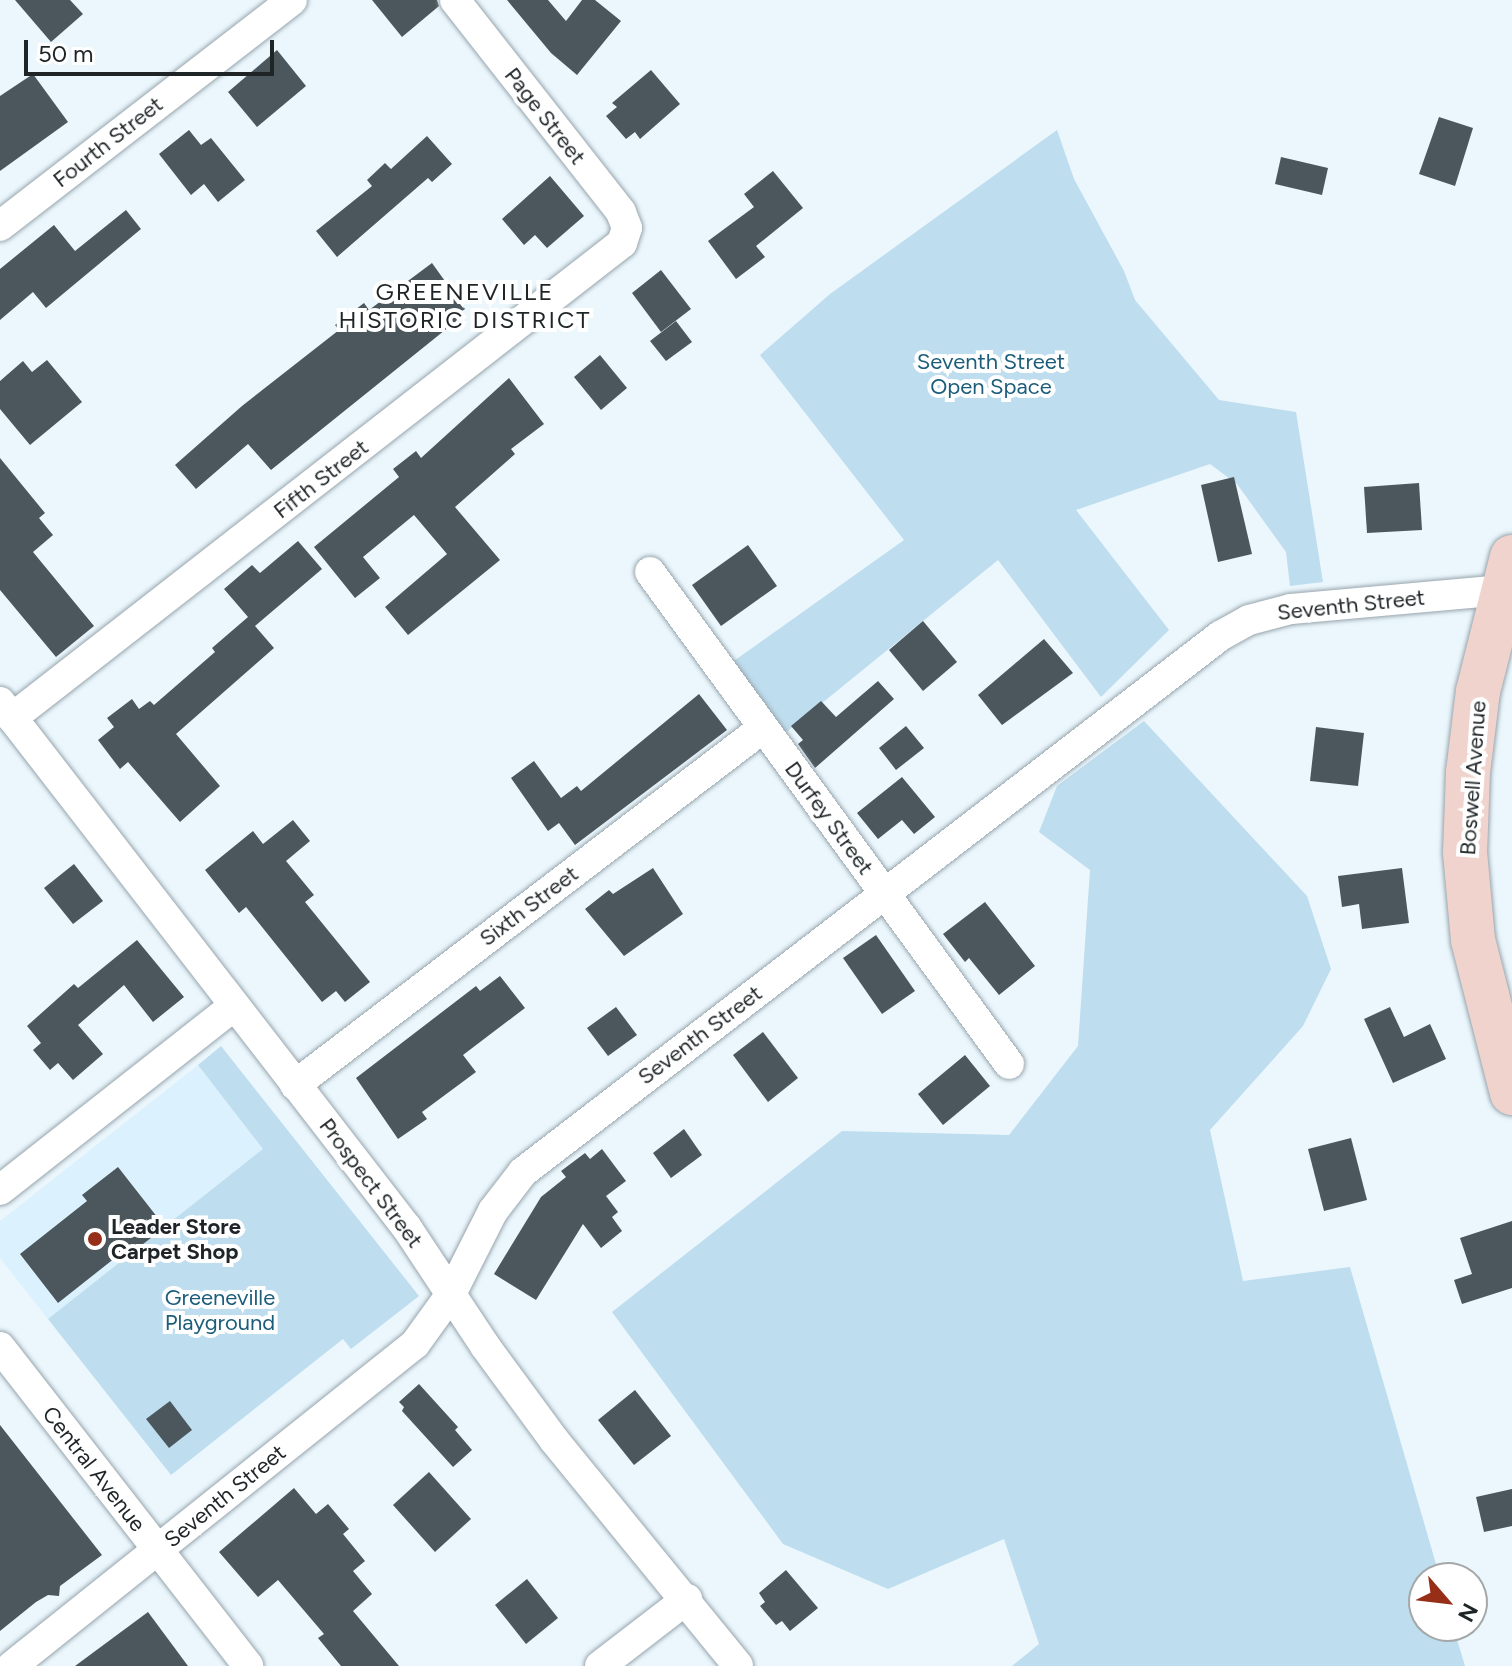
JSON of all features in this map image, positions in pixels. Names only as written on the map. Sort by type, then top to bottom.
[{"type":"street","name":"Fourth Street","points":[[0,226],[292,0]]},
{"type":"street","name":"Page Street","points":[[455,0],[621,212],[626,235]]},
{"type":"street","name":"Fifth Street","points":[[6,710],[616,250],[626,235]]},
{"type":"street","name":"Durfey Street","points":[[650,572],[1009,1064]]},
{"type":"street","name":"Seventh Street","points":[[12,1666],[406,1352],[432,1324],[451,1294],[493,1211],[523,1172],[1238,625],[1263,615],[1310,606],[1507,574]]},
{"type":"street","name":"Boswell Avenue","points":[[1507,574],[1478,691],[1468,772],[1465,852],[1473,940],[1511,1085]]},
{"type":"street","name":"Prospect Street","points":[[6,710],[407,1228],[554,1440],[687,1599],[738,1666]]},
{"type":"street","name":"Sixth Street","points":[[295,1085],[763,728]]},
{"type":"street","points":[[0,1190],[234,1006]]},
{"type":"street","name":"Central Avenue","points":[[0,1347],[248,1666]]},
{"type":"street","points":[[600,1666],[687,1599]]},
{"type":"shaded area","points":[[198,1065],[264,1149],[48,1319],[0,1258],[0,1221]]},
{"type":"green space","name":"Seventh Street Open Space","points":[[1057,130],[1074,179],[1124,271],[1135,300],[1219,400],[1296,412],[1323,582],[1290,586],[1286,552],[1237,484],[1210,464],[1076,510],[1169,630],[1101,697],[998,560],[784,734],[731,663],[904,540],[760,355],[830,294]]},
{"type":"green space","points":[[1144,721],[1307,896],[1331,969],[1303,1026],[1210,1130],[1243,1281],[1350,1267],[1435,1562],[1408,1562],[1408,1642],[1458,1642],[1465,1666],[1012,1666],[1039,1644],[1004,1539],[888,1589],[783,1544],[612,1312],[842,1131],[1009,1135],[1078,1046],[1090,870],[1039,832],[1057,786]]},
{"type":"green space","name":"Greeneville Playground","points":[[221,1046],[419,1296],[351,1349],[343,1339],[171,1475],[48,1319],[263,1149],[198,1065]]},
{"type":"building","points":[[15,0],[70,0],[83,14],[51,42]]},
{"type":"building","points":[[372,0],[437,0],[439,6],[402,37]]},
{"type":"building","points":[[507,0],[548,0],[566,21],[582,0],[595,0],[621,21],[577,75],[551,53]]},
{"type":"building","points":[[277,50],[306,86],[257,127],[228,92]]},
{"type":"building","points":[[651,70],[680,104],[640,139],[635,132],[626,139],[606,116],[617,107],[612,103]]},
{"type":"building","points":[[33,74],[68,122],[0,171],[0,96]]},
{"type":"building","points":[[1439,117],[1473,128],[1455,186],[1419,174]]},
{"type":"building","points":[[189,130],[201,145],[211,138],[245,180],[218,202],[204,184],[191,195],[159,154]]},
{"type":"building","points":[[427,136],[452,164],[432,182],[428,178],[337,257],[316,231],[372,186],[367,180],[385,163],[391,169]]},
{"type":"building","points":[[1281,157],[1328,168],[1322,195],[1275,184]]},
{"type":"building","points":[[773,171],[803,208],[756,246],[765,257],[736,279],[708,241],[754,207],[744,194]]},
{"type":"building","points":[[550,176],[584,216],[547,248],[535,235],[524,245],[502,219]]},
{"type":"building","points":[[126,210],[141,229],[46,308],[33,292],[0,320],[0,269],[54,225],[75,251]]},
{"type":"building","points":[[432,263],[465,309],[462,311],[465,314],[271,470],[248,444],[196,489],[175,465],[242,406],[339,330],[335,325],[364,303],[369,310]]},
{"type":"building","points":[[661,270],[691,309],[661,332],[632,293]]},
{"type":"building","points":[[676,321],[692,342],[666,361],[650,341]]},
{"type":"building","points":[[600,355],[627,388],[601,410],[574,377]]},
{"type":"building","points":[[47,360],[82,402],[30,445],[0,409],[0,381],[23,361],[32,372]]},
{"type":"building","points":[[509,378],[544,424],[511,449],[515,454],[455,507],[500,560],[408,635],[385,607],[447,554],[414,515],[363,557],[380,578],[355,598],[314,547],[399,477],[393,469],[416,451],[421,458]]},
{"type":"building","points":[[0,458],[45,513],[39,518],[53,535],[33,552],[94,626],[56,657],[0,590]]},
{"type":"building","points":[[1234,477],[1252,554],[1218,562],[1201,485]]},
{"type":"building","points":[[1419,483],[1422,530],[1367,533],[1364,487]]},
{"type":"building","points":[[298,541],[322,569],[255,626],[274,648],[176,734],[220,786],[180,822],[128,762],[120,769],[98,740],[114,727],[107,718],[132,699],[139,709],[150,701],[154,705],[215,652],[212,648],[248,617],[224,589],[252,565],[260,573]]},
{"type":"building","points":[[748,545],[777,586],[721,626],[692,585]]},
{"type":"building","points":[[923,621],[957,662],[923,691],[889,650]]},
{"type":"building","points":[[1044,639],[1073,673],[1002,725],[978,695]]},
{"type":"building","points":[[878,681],[894,699],[815,768],[798,744],[803,740],[791,726],[821,701],[836,717]]},
{"type":"building","points":[[699,694],[727,730],[575,845],[559,823],[548,831],[511,778],[534,761],[561,798],[577,786],[581,791]]},
{"type":"building","points":[[906,726],[924,748],[896,770],[879,748]]},
{"type":"building","points":[[1316,727],[1364,733],[1358,786],[1310,781]]},
{"type":"building","points":[[902,777],[935,817],[914,834],[902,820],[878,839],[857,813]]},
{"type":"building","points":[[293,820],[310,841],[286,861],[314,895],[305,902],[370,982],[345,1002],[336,991],[322,1002],[246,907],[239,913],[205,870],[253,831],[263,844]]},
{"type":"building","points":[[74,864],[103,901],[73,924],[44,888]]},
{"type":"building","points":[[653,868],[683,914],[624,956],[585,909],[609,890],[613,894]]},
{"type":"building","points":[[1402,868],[1409,923],[1362,929],[1359,904],[1342,907],[1338,876]]},
{"type":"building","points":[[985,902],[1035,966],[999,995],[969,958],[965,962],[943,934]]},
{"type":"building","points":[[876,935],[915,991],[882,1014],[843,958]]},
{"type":"building","points":[[137,940],[184,997],[153,1022],[124,985],[78,1025],[103,1054],[73,1080],[58,1063],[50,1070],[33,1050],[41,1043],[27,1026],[74,984],[78,988]]},
{"type":"building","points":[[500,976],[525,1008],[463,1055],[476,1072],[422,1112],[427,1119],[398,1139],[356,1078],[476,986],[480,991]]},
{"type":"building","points":[[616,1007],[637,1035],[608,1056],[587,1028]]},
{"type":"building","points":[[1390,1007],[1404,1037],[1430,1024],[1446,1059],[1393,1083],[1364,1019]]},
{"type":"building","points":[[763,1032],[798,1078],[768,1102],[733,1055]]},
{"type":"building","points":[[965,1055],[990,1086],[943,1125],[918,1094]]},
{"type":"building","points":[[684,1129],[702,1155],[671,1178],[653,1153]]},
{"type":"building","points":[[1351,1138],[1367,1200],[1324,1211],[1308,1149]]},
{"type":"building","points":[[602,1149],[626,1181],[606,1196],[618,1212],[612,1217],[622,1231],[601,1248],[583,1224],[536,1300],[494,1274],[541,1197],[566,1177],[561,1171],[585,1153],[590,1159]]},
{"type":"building","name":"Leader Store Carpet Shop","points":[[118,1167],[165,1227],[129,1255],[125,1250],[58,1303],[20,1254],[87,1201],[82,1195]]},
{"type":"building","points":[[1512,1221],[1512,1288],[1462,1304],[1454,1280],[1472,1274],[1460,1238]]},
{"type":"building","points":[[419,1384],[458,1427],[455,1430],[472,1450],[453,1467],[402,1411],[404,1407],[399,1402]]},
{"type":"building","points":[[635,1390],[671,1436],[634,1465],[598,1420]]},
{"type":"building","points":[[170,1401],[192,1430],[169,1448],[146,1419]]},
{"type":"building","points":[[0,1425],[102,1555],[60,1586],[59,1596],[48,1595],[36,1602],[0,1631]]},
{"type":"building","points":[[429,1472],[471,1519],[435,1552],[393,1505]]},
{"type":"building","points":[[294,1488],[316,1514],[328,1504],[349,1529],[343,1534],[365,1561],[353,1571],[372,1594],[353,1611],[399,1666],[341,1666],[318,1638],[324,1634],[278,1580],[258,1597],[219,1552]]},
{"type":"building","points":[[1512,1489],[1512,1526],[1484,1532],[1476,1497]]},
{"type":"building","points":[[786,1570],[818,1608],[790,1631],[782,1621],[776,1625],[760,1606],[765,1602],[759,1593]]},
{"type":"building","points":[[527,1579],[558,1618],[526,1644],[495,1605]]},
{"type":"building","points":[[148,1612],[188,1666],[75,1666]]},
{"type":"place","name":"Leader Store Carpet Shop","points":[[95,1239]]},
{"type":"district","name":"GREENEVILLE HISTORIC DISTRICT","points":[[465,306]]}]
